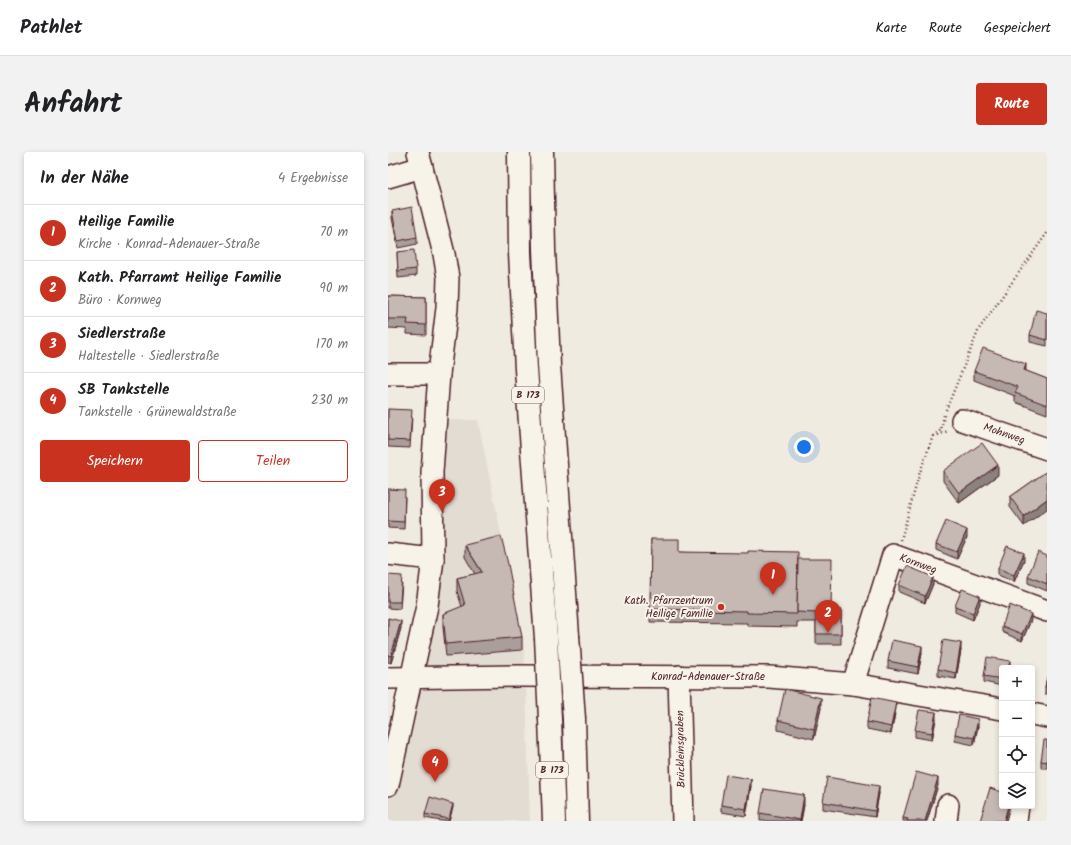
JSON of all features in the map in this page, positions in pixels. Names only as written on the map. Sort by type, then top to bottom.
[{"type":"highway","name":"B 173","points":[[519,152],[520,261],[546,638],[554,821]]},
{"type":"highway","name":"B 173","points":[[542,152],[549,365],[574,719],[577,821]]},
{"type":"street","points":[[388,176],[420,160],[444,254],[448,278],[432,472],[433,559],[427,606],[388,785]]},
{"type":"street","points":[[388,374],[439,374]]},
{"type":"street","name":"Mohnweg","points":[[962,420],[1047,449]]},
{"type":"street","points":[[388,554],[433,559]]},
{"type":"street","name":"Kornweg","points":[[853,684],[893,555],[1047,611]]},
{"type":"street","name":"Konrad-Adenauer-Straße","points":[[388,678],[679,676],[769,677],[853,684],[999,708]]},
{"type":"street","name":"Brückleinsgraben","points":[[679,676],[683,821]]},
{"type":"street","points":[[1035,715],[1047,717]]},
{"type":"street","points":[[1016,821],[1018,809]]},
{"type":"path","points":[[897,556],[919,476],[933,436],[941,430],[943,419],[979,329],[1047,233]]},
{"type":"path","points":[[933,436],[955,429],[962,420]]},
{"type":"shaded area","points":[[428,420],[478,420],[524,647],[530,821],[388,821],[388,738],[426,552]]},
{"type":"building","points":[[412,207],[417,237],[398,241],[392,211]]},
{"type":"building","points":[[414,250],[416,269],[398,271],[397,252]]},
{"type":"building","points":[[388,296],[426,297],[426,325],[407,324],[408,319],[388,319]]},
{"type":"building","points":[[1036,310],[1047,313],[1047,340],[1030,335]]},
{"type":"building","points":[[983,348],[1026,364],[1024,370],[1047,379],[1047,405],[1015,393],[1018,387],[974,371]]},
{"type":"building","points":[[388,409],[412,410],[410,441],[388,440]]},
{"type":"building","points":[[982,443],[998,465],[959,493],[943,471]]},
{"type":"building","points":[[1047,471],[1047,499],[1024,516],[1010,497]]},
{"type":"building","points":[[388,489],[405,490],[404,522],[388,521]]},
{"type":"building","points":[[946,521],[967,530],[957,552],[936,544]]},
{"type":"building","points":[[501,536],[522,637],[446,644],[443,614],[465,605],[457,578],[482,572],[465,545]]},
{"type":"building","points":[[651,539],[679,539],[679,552],[798,552],[797,614],[747,613],[747,611],[650,609]]},
{"type":"building","points":[[1007,546],[1024,553],[1014,575],[998,568]]},
{"type":"building","points":[[1038,552],[1047,556],[1047,584],[1028,576]]},
{"type":"building","points":[[798,559],[832,559],[831,610],[841,610],[841,634],[816,634],[816,613],[797,612]]},
{"type":"building","points":[[907,566],[933,577],[925,596],[899,585]]},
{"type":"building","points":[[388,575],[402,576],[400,602],[388,602]]},
{"type":"building","points":[[962,589],[980,596],[973,613],[955,606]]},
{"type":"building","points":[[1010,605],[1031,614],[1022,634],[1002,626]]},
{"type":"building","points":[[388,618],[401,621],[391,656],[388,655]]},
{"type":"building","points":[[892,640],[922,646],[918,667],[888,661]]},
{"type":"building","points":[[943,640],[961,643],[956,673],[938,669]]},
{"type":"building","points":[[987,657],[1010,661],[1009,665],[999,665],[999,678],[984,676]]},
{"type":"building","points":[[785,689],[821,698],[814,729],[778,720]]},
{"type":"building","points":[[872,697],[896,702],[891,727],[867,722]]},
{"type":"building","points":[[919,710],[936,712],[932,733],[915,730]]},
{"type":"building","points":[[959,715],[978,719],[974,738],[955,734]]},
{"type":"building","points":[[1044,740],[1047,740],[1047,762],[1041,761]]},
{"type":"building","points":[[916,772],[938,778],[925,821],[907,821],[908,819],[903,818]]},
{"type":"building","points":[[726,775],[751,779],[746,809],[721,805]]},
{"type":"building","points":[[827,777],[879,786],[875,811],[823,802]]},
{"type":"building","points":[[990,788],[999,791],[999,809],[1007,809],[1004,821],[980,821]]},
{"type":"building","points":[[764,789],[804,795],[800,820],[760,813]]},
{"type":"building","points":[[430,797],[453,804],[449,819],[425,814]]},
{"type":"place","name":"Siedlerstraße","points":[[442,512]]},
{"type":"place","name":"Heilige Familie","points":[[773,595]]},
{"type":"place","name":"Kath. Pfarrzentrum Heilige Familie","points":[[721,607]]},
{"type":"place","name":"Kath. Pfarramt Heilige Familie","points":[[828,633]]},
{"type":"place","name":"SB Tankstelle","points":[[435,782]]}]
